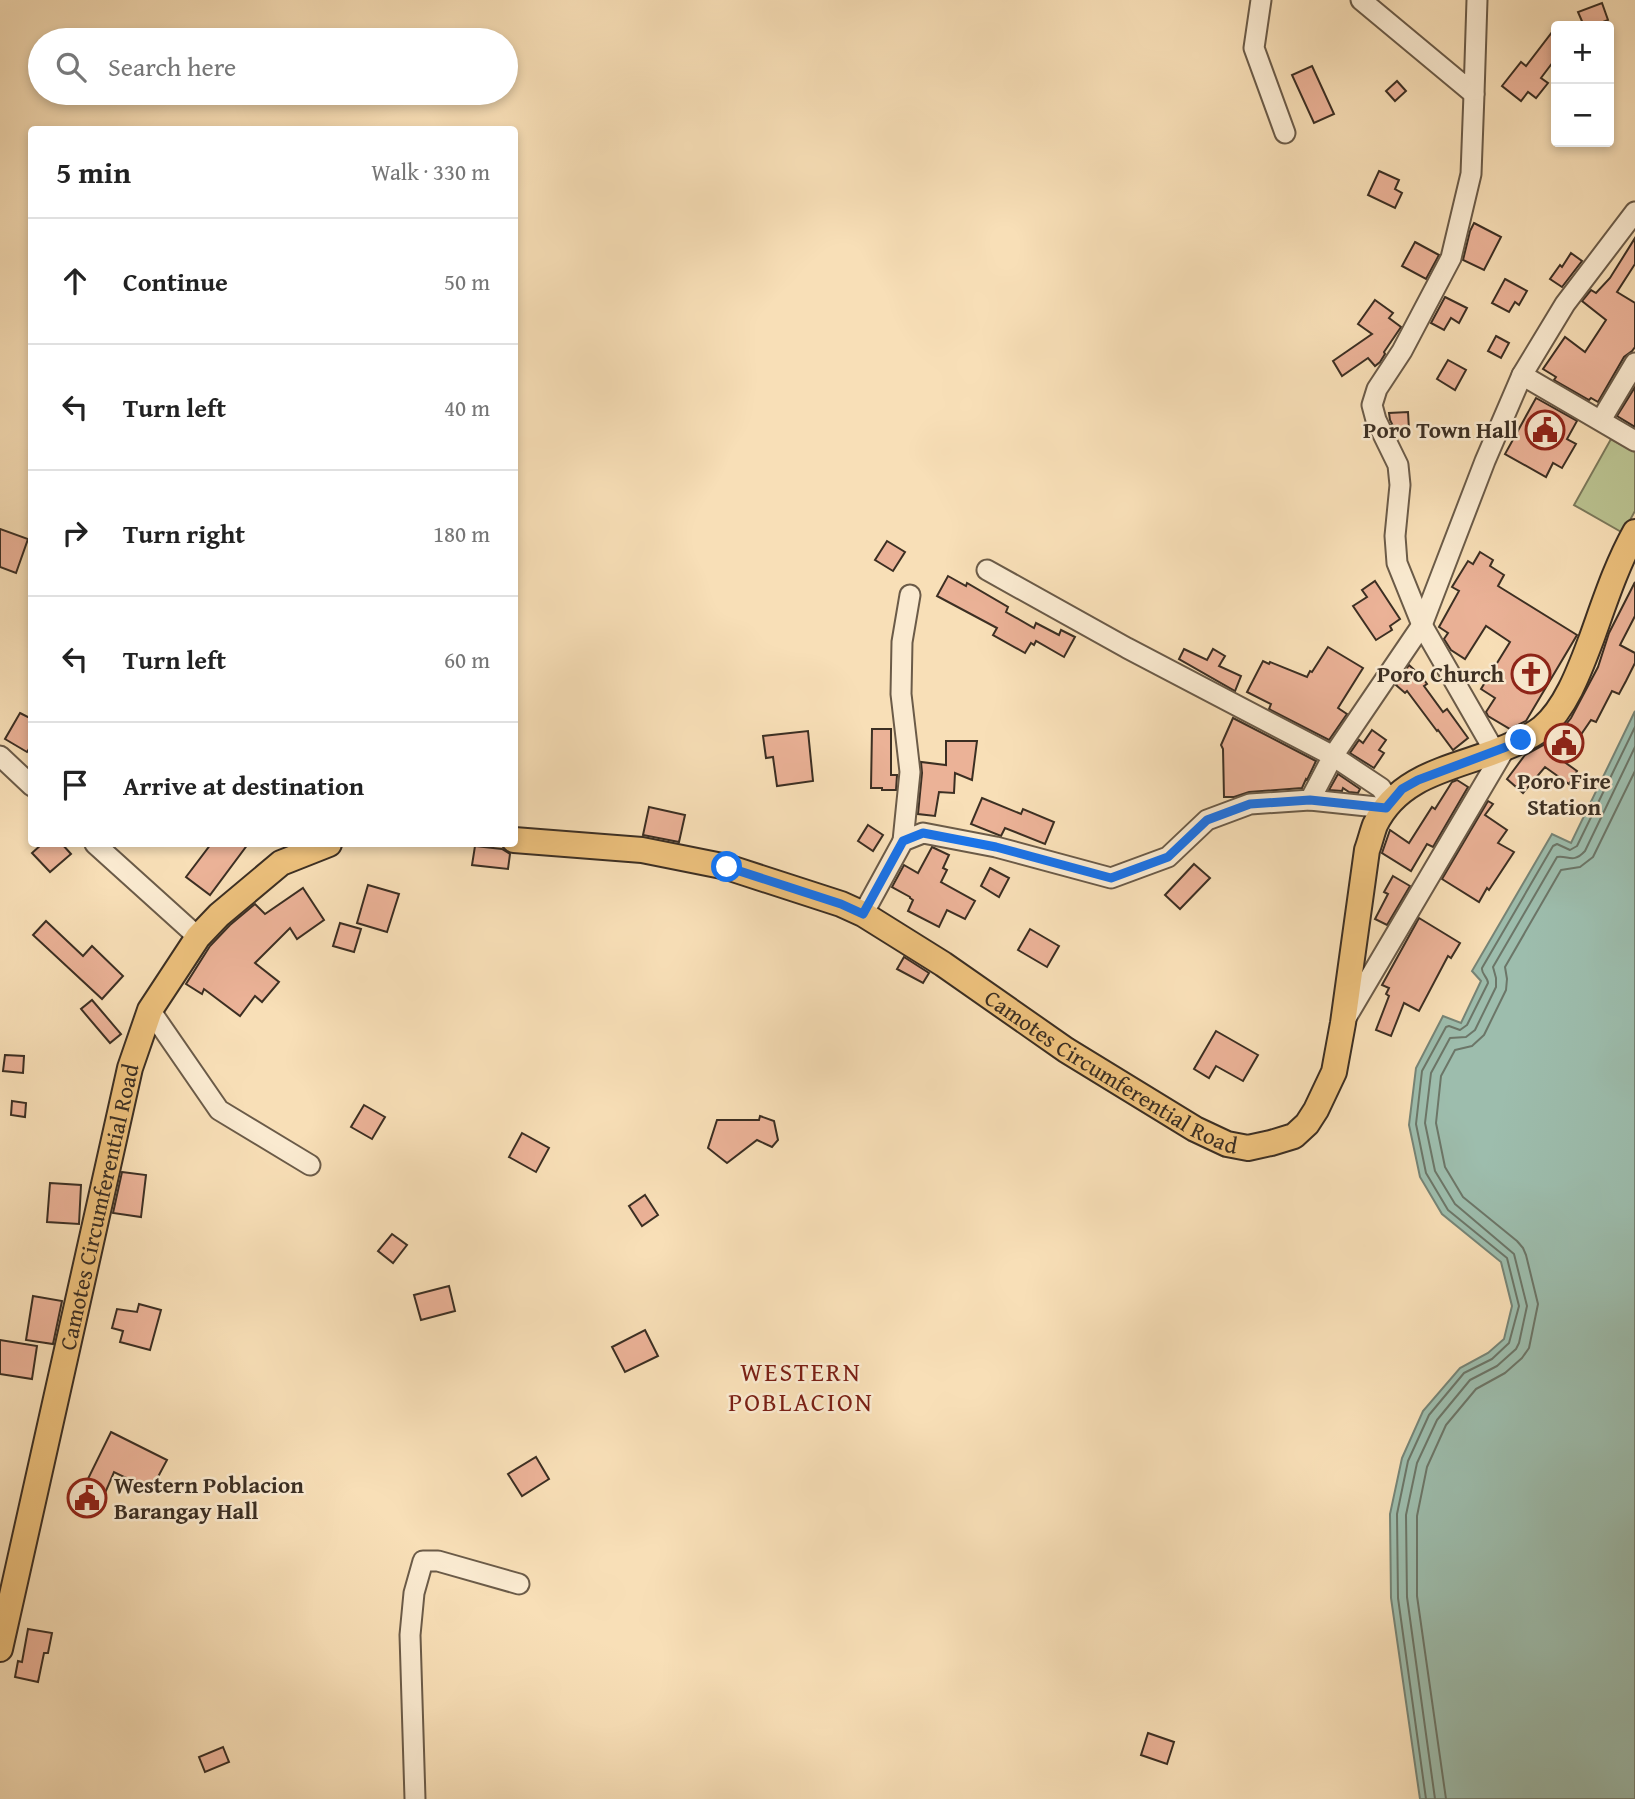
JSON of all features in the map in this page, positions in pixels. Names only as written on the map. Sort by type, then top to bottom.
[{"type":"main road","name":"Camotes Circumferential Road","points":[[518,840],[642,850],[727,867],[841,904],[863,914],[943,964],[1066,1051],[1195,1129],[1227,1144],[1248,1148],[1271,1143],[1294,1136],[1307,1124],[1334,1072],[1367,850],[1375,826],[1402,789],[1418,780],[1501,750],[1542,727],[1568,694],[1624,551],[1635,532]]},
{"type":"main road","name":"Camotes Circumferential Road","points":[[0,1649],[130,1068],[150,1010],[198,937],[238,898],[282,863],[321,847]]},
{"type":"street","points":[[1261,0],[1254,48],[1285,133]]},
{"type":"street","points":[[1361,0],[1474,94]]},
{"type":"street","points":[[1343,1023],[1501,750],[1422,625],[1397,563],[1395,536],[1400,485],[1398,465],[1376,420],[1372,404],[1377,389],[1402,351],[1451,258],[1471,174],[1477,0]]},
{"type":"street","points":[[1310,800],[1334,756],[1422,625],[1485,461],[1522,375],[1565,304],[1635,212]]},
{"type":"street","points":[[1601,420],[1635,363]]},
{"type":"street","points":[[1522,375],[1635,441]]},
{"type":"street","points":[[903,841],[923,833],[996,847],[1111,878],[1168,857],[1207,820],[1250,804],[1310,800],[1388,805],[1381,788],[1334,756],[1127,648],[987,570]]},
{"type":"street","points":[[863,914],[903,841],[909,772],[901,694],[902,642],[911,595]]},
{"type":"street","points":[[0,756],[28,782]]},
{"type":"street","points":[[98,847],[198,937]]},
{"type":"street","points":[[150,1010],[219,1110],[310,1165]]},
{"type":"street","points":[[415,1799],[410,1635],[414,1594],[423,1561],[439,1561],[519,1584]]},
{"type":"green space","points":[[1611,439],[1635,452],[1635,511],[1623,533],[1574,505]]},
{"type":"water","points":[[1635,711],[1635,1799],[1420,1799],[1391,1598],[1390,1514],[1402,1458],[1423,1411],[1460,1368],[1488,1353],[1504,1339],[1512,1306],[1501,1262],[1442,1214],[1420,1177],[1409,1125],[1416,1068],[1443,1016],[1461,1023],[1481,981],[1472,971],[1552,834],[1571,843]]},
{"type":"building","points":[[1602,3],[1608,20],[1582,21],[1578,12]]},
{"type":"building","points":[[1551,34],[1551,65],[1541,78],[1548,83],[1536,98],[1528,92],[1521,101],[1502,86],[1521,62],[1526,66]]},
{"type":"building","points":[[1312,66],[1334,114],[1314,123],[1292,75]]},
{"type":"building","points":[[1397,81],[1406,91],[1395,101],[1386,91]]},
{"type":"building","points":[[1379,171],[1399,180],[1395,189],[1402,193],[1395,208],[1368,195]]},
{"type":"building","points":[[1474,223],[1501,237],[1484,270],[1463,260]]},
{"type":"building","points":[[1635,238],[1635,264],[1617,292],[1635,303],[1635,347],[1624,357],[1598,402],[1591,398],[1589,400],[1554,380],[1556,377],[1543,369],[1565,337],[1585,352],[1606,320],[1582,301],[1591,290],[1596,293],[1610,278]]},
{"type":"building","points":[[1415,242],[1439,255],[1426,279],[1402,266]]},
{"type":"building","points":[[1571,253],[1582,261],[1562,287],[1550,279]]},
{"type":"building","points":[[1505,279],[1527,291],[1519,305],[1515,302],[1509,312],[1492,303]]},
{"type":"building","points":[[1445,297],[1467,308],[1459,323],[1451,318],[1444,330],[1431,323]]},
{"type":"building","points":[[1375,300],[1393,313],[1389,318],[1401,327],[1380,362],[1375,366],[1368,358],[1342,376],[1333,361],[1372,334],[1358,324]]},
{"type":"building","points":[[1496,336],[1509,343],[1501,358],[1488,351]]},
{"type":"building","points":[[1448,360],[1466,370],[1455,390],[1437,379]]},
{"type":"building","points":[[1635,387],[1635,427],[1617,416]]},
{"type":"building","name":"Poro Town Hall","points":[[1536,398],[1577,421],[1567,439],[1576,444],[1562,468],[1553,463],[1546,477],[1505,454]]},
{"type":"building","points":[[1408,412],[1409,430],[1395,430],[1389,413]]},
{"type":"building","points":[[0,529],[28,539],[16,573],[0,567]]},
{"type":"building","points":[[887,541],[905,552],[893,571],[875,560]]},
{"type":"building","points":[[1480,552],[1493,560],[1490,566],[1504,575],[1498,586],[1577,635],[1526,721],[1510,729],[1488,716],[1486,712],[1495,698],[1481,689],[1510,642],[1486,626],[1465,659],[1451,650],[1444,639],[1448,633],[1439,627],[1459,591],[1452,587],[1468,561],[1473,564]]},
{"type":"building","points":[[948,576],[966,586],[967,583],[1008,607],[1006,612],[1034,628],[1036,623],[1059,635],[1061,630],[1075,637],[1064,657],[1036,641],[1034,645],[1031,643],[1025,653],[993,635],[997,628],[937,596]]},
{"type":"building","points":[[1375,581],[1400,619],[1390,626],[1392,630],[1376,640],[1353,606],[1367,597],[1362,590]]},
{"type":"building","points":[[1635,582],[1635,616],[1620,645],[1635,653],[1635,663],[1626,681],[1619,694],[1612,691],[1596,722],[1591,720],[1563,761],[1577,771],[1569,784],[1545,767],[1523,793],[1507,779],[1525,755],[1545,744],[1548,747],[1571,718],[1598,667],[1609,633]]},
{"type":"building","points":[[1328,647],[1363,668],[1338,708],[1347,714],[1329,740],[1269,709],[1271,704],[1247,692],[1263,661],[1307,677]]},
{"type":"building","points":[[1184,649],[1207,660],[1213,649],[1225,656],[1219,666],[1241,676],[1235,691],[1179,659]]},
{"type":"building","points":[[1409,665],[1422,677],[1427,684],[1424,686],[1443,712],[1447,709],[1468,738],[1453,750],[1407,691],[1405,693],[1396,685]]},
{"type":"building","points":[[20,713],[28,717],[27,752],[5,739]]},
{"type":"building","points":[[1233,718],[1316,761],[1302,788],[1249,792],[1224,797],[1221,745]]},
{"type":"building","points":[[872,729],[891,729],[891,775],[897,775],[896,790],[871,788]]},
{"type":"building","points":[[1372,730],[1386,740],[1379,750],[1384,753],[1374,768],[1350,753],[1359,740],[1363,743]]},
{"type":"building","points":[[808,731],[813,781],[777,786],[773,757],[766,758],[763,736]]},
{"type":"building","points":[[946,741],[977,741],[972,780],[955,773],[954,793],[939,792],[935,816],[918,814],[921,762],[946,765]]},
{"type":"building","points":[[1338,774],[1360,789],[1358,793],[1343,788],[1342,791],[1329,790]]},
{"type":"building","points":[[1457,780],[1468,787],[1433,847],[1427,844],[1411,871],[1382,853],[1390,830],[1409,843],[1432,807],[1435,809],[1452,782]]},
{"type":"building","points":[[982,798],[1021,814],[1023,809],[1054,822],[1045,844],[1005,828],[1001,836],[971,824]]},
{"type":"building","points":[[1488,801],[1493,804],[1485,815],[1507,830],[1498,843],[1514,852],[1479,902],[1442,879]]},
{"type":"building","points":[[649,807],[685,815],[679,842],[643,835]]},
{"type":"building","points":[[868,825],[883,835],[873,851],[858,841]]},
{"type":"building","points":[[39,847],[65,847],[71,854],[50,872],[32,853]]},
{"type":"building","points":[[209,847],[246,847],[210,895],[186,877]]},
{"type":"building","points":[[475,847],[502,849],[510,854],[508,869],[472,865]]},
{"type":"building","points":[[932,847],[949,855],[943,868],[947,870],[941,882],[975,901],[965,919],[947,910],[939,927],[908,911],[913,900],[892,887],[904,865],[918,873]]},
{"type":"building","points":[[1194,864],[1210,878],[1180,909],[1165,895]]},
{"type":"building","points":[[990,868],[1009,878],[999,897],[981,886]]},
{"type":"building","points":[[1393,876],[1410,886],[1387,925],[1375,919],[1388,894],[1384,892]]},
{"type":"building","points":[[368,885],[399,894],[387,932],[357,923]]},
{"type":"building","points":[[303,888],[324,920],[297,939],[290,928],[255,963],[279,982],[262,1002],[255,996],[240,1016],[204,989],[202,994],[186,984],[210,946],[255,904],[265,914]]},
{"type":"building","points":[[1419,918],[1460,943],[1451,958],[1448,956],[1419,1011],[1404,1003],[1391,1036],[1376,1030],[1389,996],[1386,994],[1389,988],[1382,985]]},
{"type":"building","points":[[46,921],[83,956],[92,946],[123,976],[102,999],[33,935]]},
{"type":"building","points":[[340,923],[361,929],[354,952],[333,946]]},
{"type":"building","points":[[1030,929],[1059,946],[1047,967],[1018,950]]},
{"type":"building","points":[[904,957],[929,973],[923,983],[897,969]]},
{"type":"building","points":[[92,1000],[121,1034],[110,1043],[81,1009]]},
{"type":"building","points":[[1216,1031],[1258,1055],[1243,1081],[1216,1066],[1209,1078],[1194,1069]]},
{"type":"building","points":[[5,1055],[24,1056],[23,1073],[3,1071]]},
{"type":"building","points":[[12,1101],[26,1103],[25,1117],[11,1115]]},
{"type":"building","points":[[364,1105],[385,1117],[372,1139],[351,1127]]},
{"type":"building","points":[[760,1116],[774,1121],[778,1140],[772,1147],[757,1140],[727,1163],[708,1148],[717,1120],[759,1120]]},
{"type":"building","points":[[522,1133],[549,1148],[536,1172],[509,1157]]},
{"type":"building","points":[[122,1172],[146,1175],[141,1217],[113,1213]]},
{"type":"building","points":[[50,1183],[81,1185],[79,1224],[47,1222]]},
{"type":"building","points":[[645,1195],[658,1215],[642,1226],[629,1206]]},
{"type":"building","points":[[392,1234],[407,1245],[393,1263],[378,1251]]},
{"type":"building","points":[[449,1286],[455,1311],[421,1320],[414,1295]]},
{"type":"building","points":[[33,1296],[62,1301],[53,1344],[26,1340]]},
{"type":"building","points":[[139,1304],[161,1310],[150,1350],[120,1342],[123,1331],[112,1328],[117,1309],[137,1312]]},
{"type":"building","points":[[645,1330],[658,1356],[625,1372],[612,1347]]},
{"type":"building","points":[[0,1340],[37,1346],[32,1379],[0,1374]]},
{"type":"building","points":[[111,1432],[167,1460],[151,1490],[114,1472],[96,1514],[69,1503],[78,1482],[85,1485]]},
{"type":"building","points":[[536,1457],[549,1479],[522,1496],[508,1474]]},
{"type":"building","points":[[28,1629],[52,1633],[48,1653],[44,1653],[38,1682],[15,1677],[18,1661],[22,1662]]},
{"type":"building","points":[[1148,1733],[1174,1742],[1167,1764],[1141,1755]]},
{"type":"building","points":[[223,1747],[229,1762],[205,1772],[199,1757]]},
{"type":"place","name":"Poro Town Hall","points":[[1545,430]]},
{"type":"place","name":"Poro Church","points":[[1531,674]]},
{"type":"place","name":"Poro Fire Station","points":[[1564,743]]},
{"type":"place","name":"Western Poblacion Barangay Hall","points":[[87,1498]]},
{"type":"district","name":"WESTERN POBLACION","points":[[801,1387]]},
{"type":"route","points":[[727,867],[841,904],[863,914],[903,841],[923,833],[996,847],[1111,878],[1168,857],[1207,820],[1250,804],[1310,800],[1386,808],[1402,789],[1418,780],[1521,740]]}]
